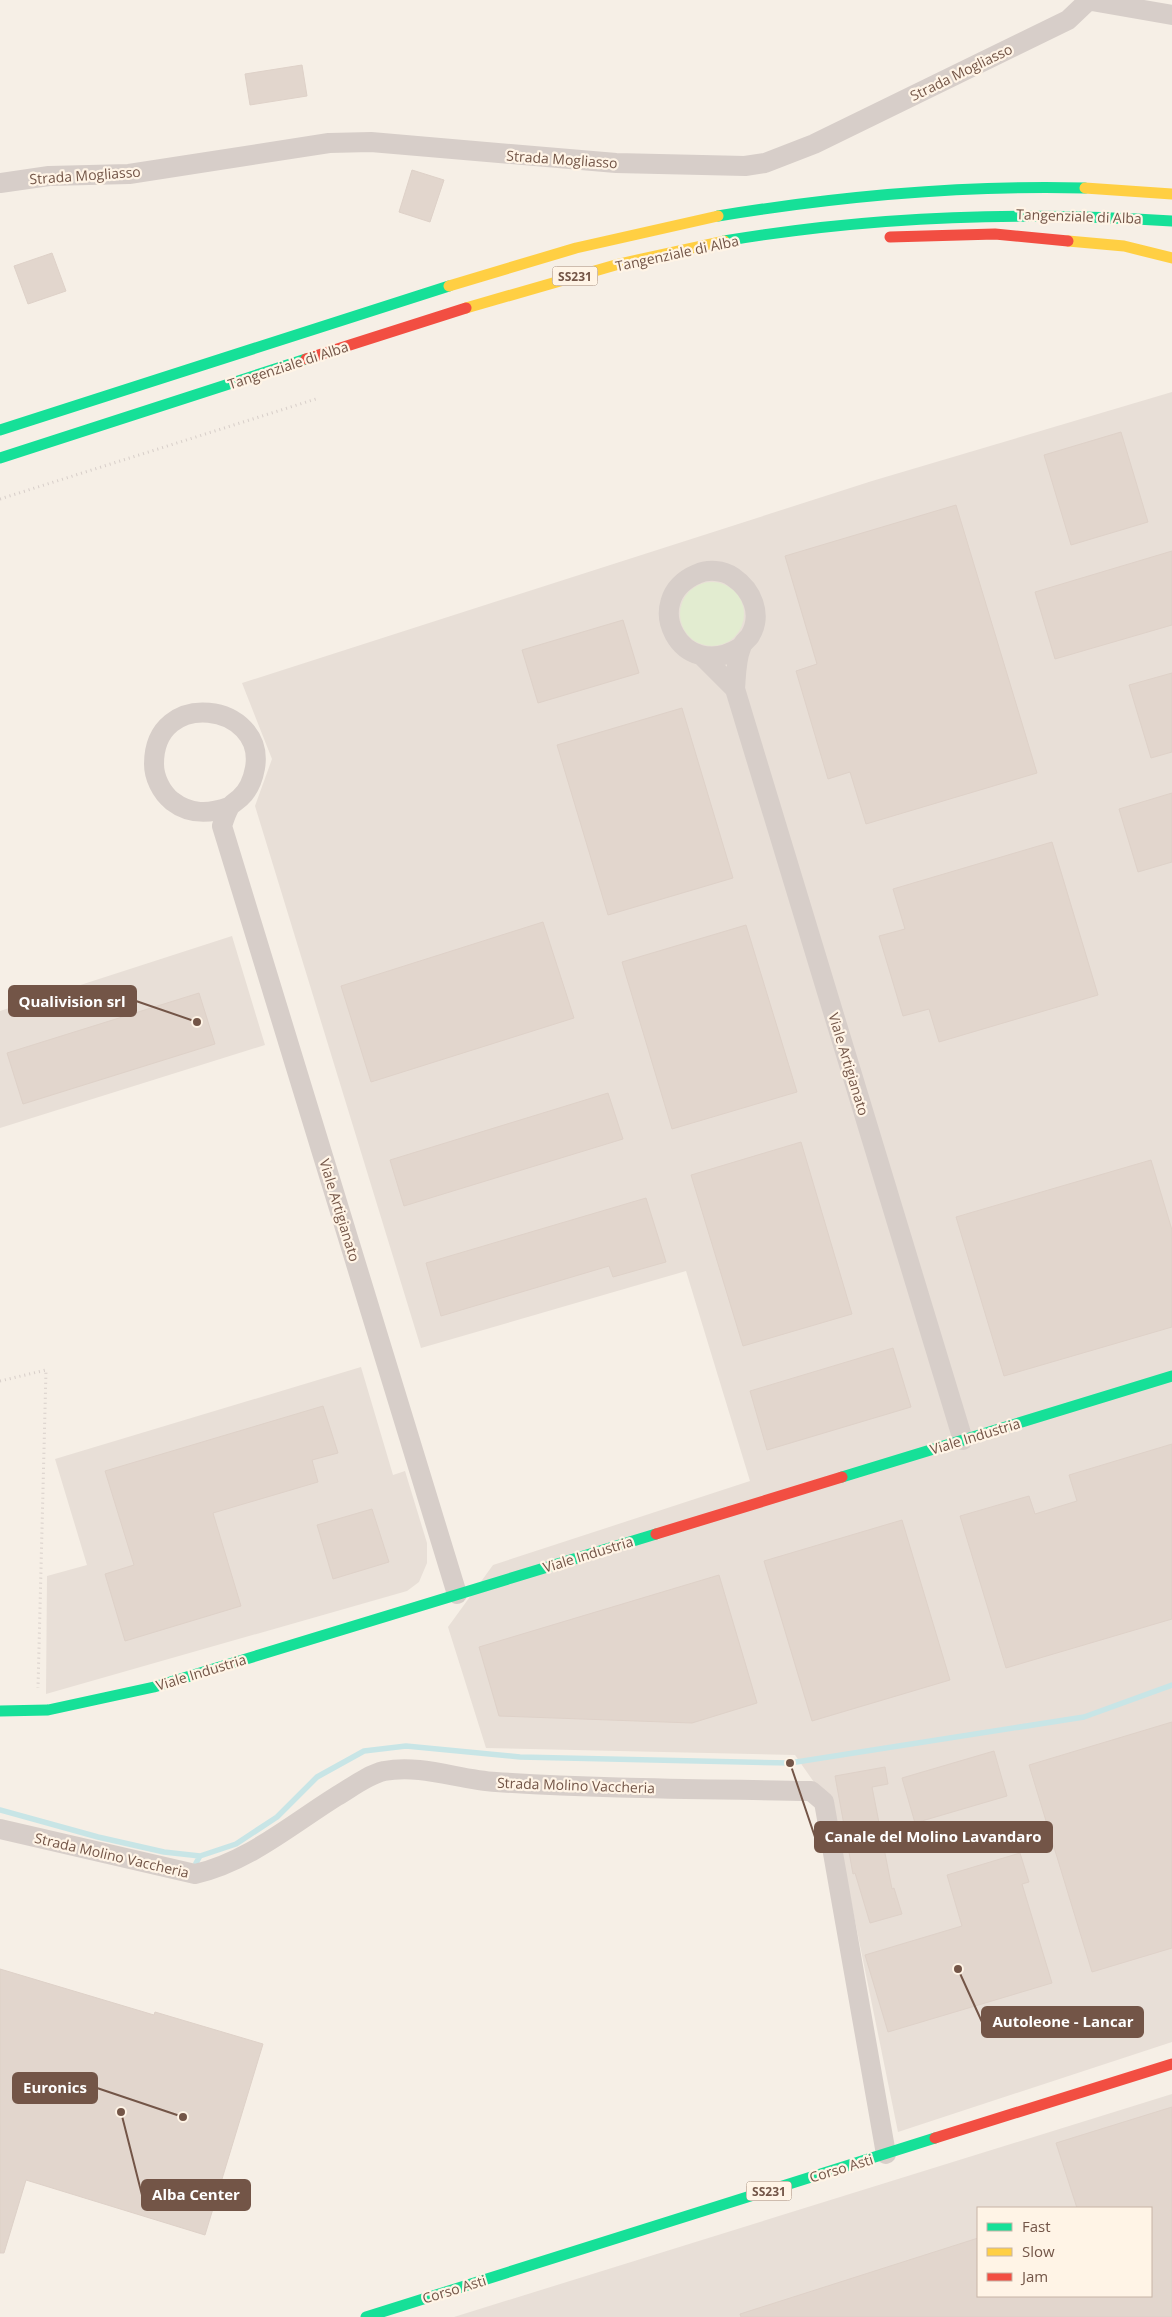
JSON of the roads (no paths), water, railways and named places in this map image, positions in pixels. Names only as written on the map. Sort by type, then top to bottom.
[{"type":"main road","name":"Tangenziale di Alba","points":[[0,430],[429,292],[562,252],[648,230],[762,208],[879,192],[1044,186],[1122,189],[1172,194]]},
{"type":"main road","name":"Tangenziale di Alba","points":[[0,458],[417,324],[564,279],[694,248],[771,234],[889,219],[1038,214],[1172,221]]},
{"type":"main road","points":[[877,237],[995,234],[1124,246],[1172,258]]},
{"type":"main road","points":[[694,248],[763,247]]},
{"type":"main road","name":"Viale Industria","points":[[0,1711],[37,1711],[103,1700],[154,1687],[1172,1376]]},
{"type":"main road","name":"Corso Asti","points":[[366,2317],[1172,2064]]},
{"type":"street","points":[[1087,0],[1172,15]]},
{"type":"street","name":"Strada Mogliasso","points":[[0,183],[49,176],[129,174],[329,143],[371,142],[616,163],[745,166],[764,163],[814,144],[1068,20],[1087,0]]},
{"type":"street","points":[[716,571],[730,574],[742,583],[751,594],[755,608],[755,622],[750,636],[741,647],[729,654],[716,658],[688,651],[678,641],[671,628],[668,614],[671,600],[678,587],[688,577],[702,572],[716,571]]},
{"type":"street","points":[[735,689],[741,647]]},
{"type":"street","points":[[702,656],[735,689]]},
{"type":"street","name":"Viale Artigianato","points":[[735,689],[964,1440]]},
{"type":"street","points":[[202,711],[219,713],[234,720],[246,732],[254,748],[256,765],[252,782],[242,796],[229,807],[216,812],[202,813],[185,809],[171,800],[160,787],[154,770],[154,753],[160,737],[170,724],[185,715],[202,711]]},
{"type":"street","points":[[202,813],[222,826],[229,807]]},
{"type":"street","name":"Viale Artigianato","points":[[222,826],[457,1594]]},
{"type":"street","name":"Strada Molino Vaccheria","points":[[0,1829],[195,1874],[216,1869],[248,1854],[345,1791],[383,1772],[412,1769],[493,1782],[583,1787],[811,1791],[824,1802],[886,2154]]},
{"type":"waterway","points":[[196,1863],[200,1856],[236,1844],[277,1817],[317,1777],[364,1751],[406,1746],[520,1757],[790,1763],[1084,1717],[1172,1685]]},
{"type":"waterway","points":[[0,1810],[98,1837],[164,1852],[200,1856]]},
{"type":"place","name":"Qualivision srl","points":[[197,1022]]},
{"type":"place","name":"Canale del Molino Lavandaro","points":[[790,1763]]},
{"type":"place","name":"Autoleone - Lancar","points":[[958,1969]]},
{"type":"place","name":"Alba Center","points":[[121,2112]]},
{"type":"place","name":"Euronics","points":[[183,2117]]}]
